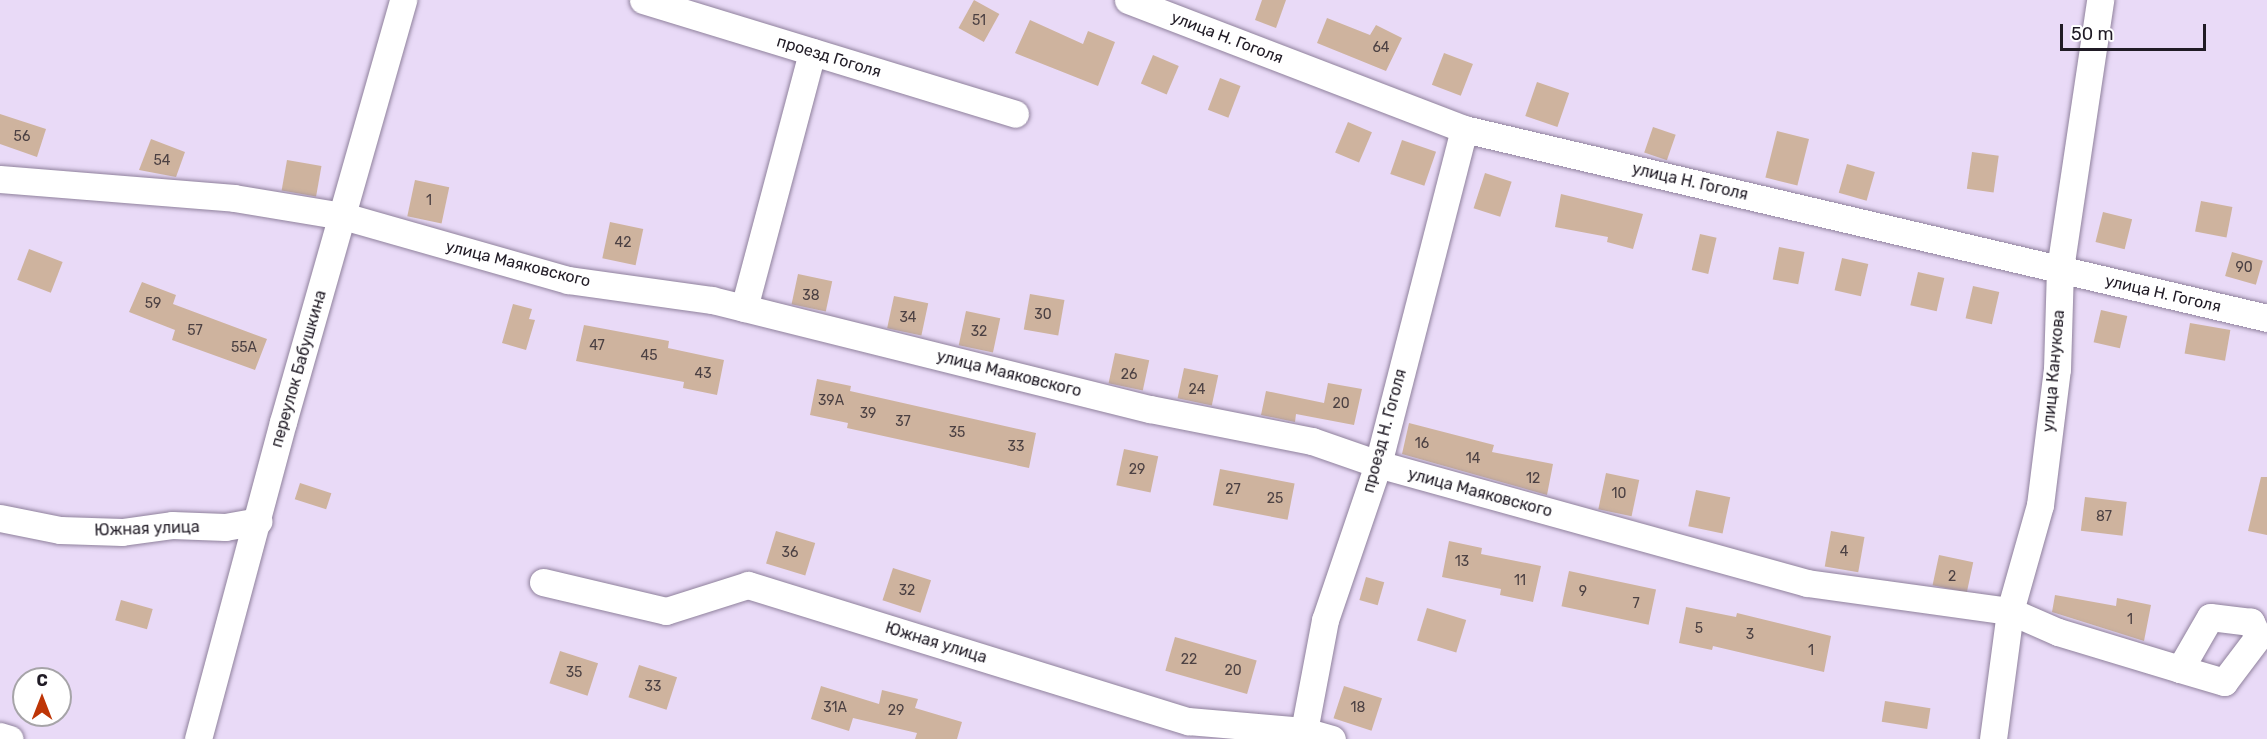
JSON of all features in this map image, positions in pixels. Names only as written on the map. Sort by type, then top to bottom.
[{"type":"street","name":"переулок Бабушкина","points":[[198,739],[403,0]]},
{"type":"street","name":"проезд Гоголя","points":[[643,0],[1015,114]]},
{"type":"street","name":"улица Н. Гоголя","points":[[1128,0],[1464,129],[2267,318]]},
{"type":"street","name":"улица Канукова","points":[[1993,739],[2010,611],[2040,505],[2057,369],[2060,269],[2100,0]]},
{"type":"street","points":[[744,308],[812,52]]},
{"type":"street","name":"проезд Н. Гоголя","points":[[1304,731],[1326,621],[1378,464],[1464,129]]},
{"type":"street","name":"улица Маяковского","points":[[0,179],[234,198],[343,216],[568,280],[744,308],[1150,409],[1312,441],[1378,464],[1807,583],[2010,611],[2058,633],[2180,669]]},
{"type":"street","name":"Южная улица","points":[[0,518],[60,530],[122,532],[172,525],[225,527],[258,521]]},
{"type":"street","name":"Южная улица","points":[[543,582],[666,611],[748,585],[1188,722],[1304,731],[1332,739]]},
{"type":"street","points":[[0,736],[10,739]]},
{"type":"building","points":[[974,0],[999,14],[984,42],[958,28]]},
{"type":"building","points":[[1262,0],[1286,0],[1276,28],[1255,20]]},
{"type":"building","points":[[1327,18],[1370,35],[1376,25],[1402,38],[1386,71],[1317,43]]},
{"type":"building","points":[[1030,20],[1083,44],[1088,31],[1115,42],[1098,86],[1015,53]]},
{"type":"building","points":[[1444,53],[1473,64],[1461,96],[1432,85]]},
{"type":"building","points":[[1153,55],[1179,66],[1167,94],[1141,84]]},
{"type":"building","points":[[1220,78],[1241,86],[1228,118],[1208,110]]},
{"type":"building","points":[[1537,82],[1569,93],[1557,127],[1525,116]]},
{"type":"building","points":[[0,114],[46,129],[37,157],[0,144]]},
{"type":"building","points":[[1348,122],[1372,132],[1359,163],[1335,152]]},
{"type":"building","points":[[1653,127],[1676,135],[1667,160],[1644,153]]},
{"type":"building","points":[[1777,131],[1809,139],[1797,186],[1765,178]]},
{"type":"building","points":[[151,139],[185,152],[176,177],[139,170]]},
{"type":"building","points":[[1402,140],[1436,152],[1424,186],[1390,174]]},
{"type":"building","points":[[1972,152],[1999,156],[1994,192],[1967,189]]},
{"type":"building","points":[[287,160],[321,166],[316,197],[282,191]]},
{"type":"building","points":[[1847,164],[1875,172],[1867,201],[1839,193]]},
{"type":"building","points":[[1485,173],[1512,182],[1500,217],[1474,208]]},
{"type":"building","points":[[415,180],[449,187],[442,223],[407,216]]},
{"type":"building","points":[[1561,194],[1643,214],[1633,249],[1607,242],[1608,237],[1555,227]]},
{"type":"building","points":[[2201,201],[2232,207],[2226,238],[2195,231]]},
{"type":"building","points":[[2103,212],[2132,219],[2125,249],[2096,242]]},
{"type":"building","points":[[610,222],[643,229],[636,265],[602,258]]},
{"type":"building","points":[[1700,234],[1717,238],[1708,274],[1692,270]]},
{"type":"building","points":[[1779,247],[1805,252],[1798,284],[1773,279]]},
{"type":"building","points":[[29,249],[63,262],[51,293],[17,280]]},
{"type":"building","points":[[2232,252],[2263,261],[2256,285],[2225,276]]},
{"type":"building","points":[[1842,258],[1868,264],[1861,296],[1835,290]]},
{"type":"building","points":[[1918,272],[1944,278],[1937,311],[1910,305]]},
{"type":"building","points":[[798,274],[832,281],[826,312],[792,304]]},
{"type":"building","points":[[142,282],[176,295],[173,304],[267,339],[255,370],[172,340],[175,330],[129,312]]},
{"type":"building","points":[[1973,286],[1999,292],[1992,324],[1966,318]]},
{"type":"building","points":[[1030,294],[1064,300],[1058,336],[1024,329]]},
{"type":"building","points":[[894,296],[928,303],[921,336],[887,328]]},
{"type":"building","points":[[513,304],[532,309],[529,319],[535,320],[526,350],[502,343]]},
{"type":"building","points":[[2101,310],[2127,316],[2120,348],[2094,342]]},
{"type":"building","points":[[966,311],[1000,318],[993,353],[959,345]]},
{"type":"building","points":[[2190,323],[2230,330],[2225,361],[2185,354]]},
{"type":"building","points":[[584,325],[669,341],[668,348],[724,360],[717,395],[683,388],[684,382],[576,361]]},
{"type":"building","points":[[1115,353],[1149,360],[1143,391],[1109,383]]},
{"type":"building","points":[[1184,368],[1218,375],[1212,406],[1178,398]]},
{"type":"building","points":[[817,379],[851,386],[850,391],[1036,433],[1029,468],[847,428],[848,423],[810,415]]},
{"type":"building","points":[[1328,383],[1362,389],[1354,425],[1296,414],[1295,422],[1261,415],[1266,391],[1324,403]]},
{"type":"building","points":[[1409,423],[1494,445],[1492,452],[1553,464],[1547,495],[1402,454]]},
{"type":"building","points":[[1124,449],[1158,456],[1151,492],[1116,485]]},
{"type":"building","points":[[1220,469],[1295,484],[1288,520],[1213,505]]},
{"type":"building","points":[[1606,473],[1639,480],[1632,516],[1598,509]]},
{"type":"building","points":[[2261,477],[2267,477],[2267,535],[2248,531]]},
{"type":"building","points":[[300,483],[331,493],[326,509],[295,499]]},
{"type":"building","points":[[1696,490],[1730,497],[1723,533],[1688,526]]},
{"type":"building","points":[[2085,497],[2127,502],[2123,536],[2081,531]]},
{"type":"building","points":[[776,531],[815,543],[805,576],[766,564]]},
{"type":"building","points":[[1831,531],[1864,537],[1858,572],[1825,566]]},
{"type":"building","points":[[1449,541],[1482,548],[1481,554],[1541,566],[1533,602],[1500,595],[1501,589],[1442,577]]},
{"type":"building","points":[[1939,555],[1973,562],[1967,593],[1933,585]]},
{"type":"building","points":[[893,568],[931,580],[921,613],[882,600]]},
{"type":"building","points":[[1569,571],[1656,590],[1649,625],[1562,606]]},
{"type":"building","points":[[1366,577],[1384,582],[1378,605],[1359,600]]},
{"type":"building","points":[[2055,595],[2116,606],[2117,598],[2151,605],[2144,641],[2052,612]]},
{"type":"building","points":[[121,600],[153,609],[147,629],[115,620]]},
{"type":"building","points":[[1686,607],[1736,617],[1737,613],[1831,636],[1824,672],[1713,646],[1712,650],[1679,643]]},
{"type":"building","points":[[1427,608],[1466,620],[1456,653],[1417,641]]},
{"type":"building","points":[[1175,637],[1257,660],[1247,694],[1165,671]]},
{"type":"building","points":[[560,651],[598,663],[588,696],[549,683]]},
{"type":"building","points":[[639,665],[677,677],[667,710],[628,697]]},
{"type":"building","points":[[821,686],[879,704],[882,690],[918,699],[915,708],[962,722],[957,739],[915,739],[917,733],[853,718],[849,731],[811,719]]},
{"type":"building","points":[[1344,686],[1382,698],[1372,731],[1333,718]]},
{"type":"building","points":[[1885,701],[1930,708],[1927,729],[1882,722]]}]
